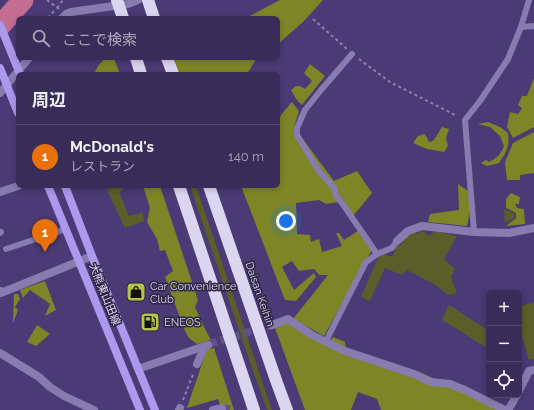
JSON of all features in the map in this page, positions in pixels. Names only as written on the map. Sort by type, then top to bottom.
[{"type":"highway","points":[[117,0],[122,16]]},
{"type":"highway","points":[[148,0],[153,16]]},
{"type":"highway","points":[[168,60],[171,72]]},
{"type":"highway","points":[[180,188],[254,410]]},
{"type":"highway","name":"Daisan Keihin","points":[[210,188],[287,410]]},
{"type":"street","points":[[64,16],[72,12],[128,4],[138,0]]},
{"type":"street","points":[[0,25],[19,72]]},
{"type":"street","points":[[19,72],[28,60]]},
{"type":"street","points":[[0,69],[16,108]]},
{"type":"street","points":[[0,93],[16,75]]},
{"type":"street","points":[[0,192],[16,187]]},
{"type":"street","name":"大熊東山田線","points":[[49,188],[140,410]]},
{"type":"street","name":"大熊東山田線","points":[[66,188],[155,410]]},
{"type":"street","points":[[397,241],[408,231],[422,226],[474,232],[509,233],[534,228]]},
{"type":"street","points":[[0,291],[1,293],[92,256]]},
{"type":"street","points":[[272,325],[288,319],[312,335],[345,351],[414,374],[431,382],[450,384],[507,410],[515,398]]},
{"type":"street","points":[[138,369],[207,345],[197,364]]},
{"type":"street","points":[[0,352],[39,377],[50,387],[64,396],[94,410]]},
{"type":"street","points":[[522,386],[530,371],[534,370]]},
{"type":"street","points":[[213,410],[222,408]]},
{"type":"lane","points":[[474,232],[465,120],[480,101],[508,59],[529,0]]},
{"type":"lane","points":[[521,26],[534,26]]},
{"type":"lane","points":[[352,54],[305,110],[297,128],[298,135],[318,170],[335,189],[336,196],[377,254]]},
{"type":"lane","points":[[6,249],[66,229]]},
{"type":"lane","points":[[326,341],[366,262],[377,254],[392,248],[397,241]]},
{"type":"path","points":[[47,0],[53,5]]},
{"type":"path","points":[[313,19],[352,54],[390,82],[465,120]]},
{"type":"path","points":[[180,409],[197,364]]},
{"type":"green space","points":[[280,0],[323,0],[303,22],[280,42],[280,16],[250,16]]},
{"type":"green space","points":[[103,60],[115,60],[119,72],[95,72]]},
{"type":"green space","points":[[175,60],[255,60],[248,72],[177,72],[174,65]]},
{"type":"green space","points":[[310,64],[325,76],[302,105],[296,99],[291,90],[296,86],[300,86],[305,89],[312,81],[304,73]]},
{"type":"green space","points":[[534,78],[534,127],[513,138],[507,127],[510,112],[518,114],[522,108],[518,105],[522,96],[527,96]]},
{"type":"green space","points":[[292,102],[299,111],[294,127],[334,181],[357,171],[372,193],[353,216],[338,202],[326,204],[319,200],[296,203],[297,234],[310,235],[311,242],[319,239],[322,252],[342,246],[336,233],[339,233],[344,240],[358,231],[372,250],[324,336],[293,319],[328,275],[319,275],[314,269],[299,271],[292,261],[282,267],[294,290],[314,273],[316,277],[296,301],[285,300],[242,188],[280,188],[281,115]]},
{"type":"green space","points":[[488,122],[500,127],[508,133],[508,146],[499,163],[487,166],[481,163],[486,160],[489,162],[494,159],[500,154],[504,146],[500,136],[490,127],[478,124]]},
{"type":"green space","points":[[442,127],[449,129],[446,138],[448,146],[444,152],[427,149],[413,143],[418,136],[424,134],[428,141],[431,142],[434,140]]},
{"type":"green space","points":[[534,132],[534,173],[520,175],[520,180],[507,180],[505,162],[513,143]]},
{"type":"green space","points":[[458,184],[468,191],[470,211],[467,226],[428,222],[430,214],[459,210]]},
{"type":"green space","points":[[111,188],[122,188],[119,192],[129,216],[143,212],[144,221],[125,228],[107,190]]},
{"type":"green space","points":[[144,188],[161,188],[198,300],[195,307],[211,340],[197,344],[189,338],[185,331],[165,277],[173,271],[165,250],[160,251],[157,239],[147,222],[150,208]]},
{"type":"green space","points":[[191,188],[197,188],[272,410],[267,410]]},
{"type":"green space","points":[[511,193],[520,197],[519,204],[515,204],[517,208],[524,209],[525,224],[506,226],[516,218],[516,213],[506,208],[506,199]]},
{"type":"green space","points":[[504,209],[515,214],[514,218],[505,223]]},
{"type":"green space","points":[[421,230],[429,236],[435,231],[457,236],[444,259],[455,269],[451,277],[457,293],[448,295],[434,284],[407,270],[402,275],[385,268],[370,301],[361,297],[379,256],[385,254],[392,257],[397,246],[401,245],[408,233],[413,232],[418,234]]},
{"type":"green space","points":[[45,281],[56,310],[45,316],[50,304],[30,290],[23,298],[20,290]]},
{"type":"green space","points":[[14,294],[18,294],[20,299],[15,307],[18,310],[13,323]]},
{"type":"green space","points":[[534,302],[534,359],[529,360],[522,336],[522,306]]},
{"type":"green space","points":[[449,305],[486,329],[486,347],[442,320]]},
{"type":"green space","points":[[287,323],[327,344],[333,337],[345,342],[347,354],[420,372],[499,410],[381,410],[377,399],[358,392],[351,410],[305,410],[275,328]]},
{"type":"green space","points":[[37,325],[50,334],[36,346],[27,342]]},
{"type":"green space","points":[[214,348],[234,410],[222,410],[218,399],[187,408],[207,349]]},
{"type":"waterway","points":[[0,26],[23,0]]},
{"type":"tunnel","points":[[209,344],[272,325]]},
{"type":"tunnel","points":[[222,408],[231,410]]},
{"type":"place","name":"McDonald's","points":[[45,252]]},
{"type":"place","name":"Car Convenience Club","points":[[136,292]]},
{"type":"place","name":"ENEOS","points":[[150,322]]}]
